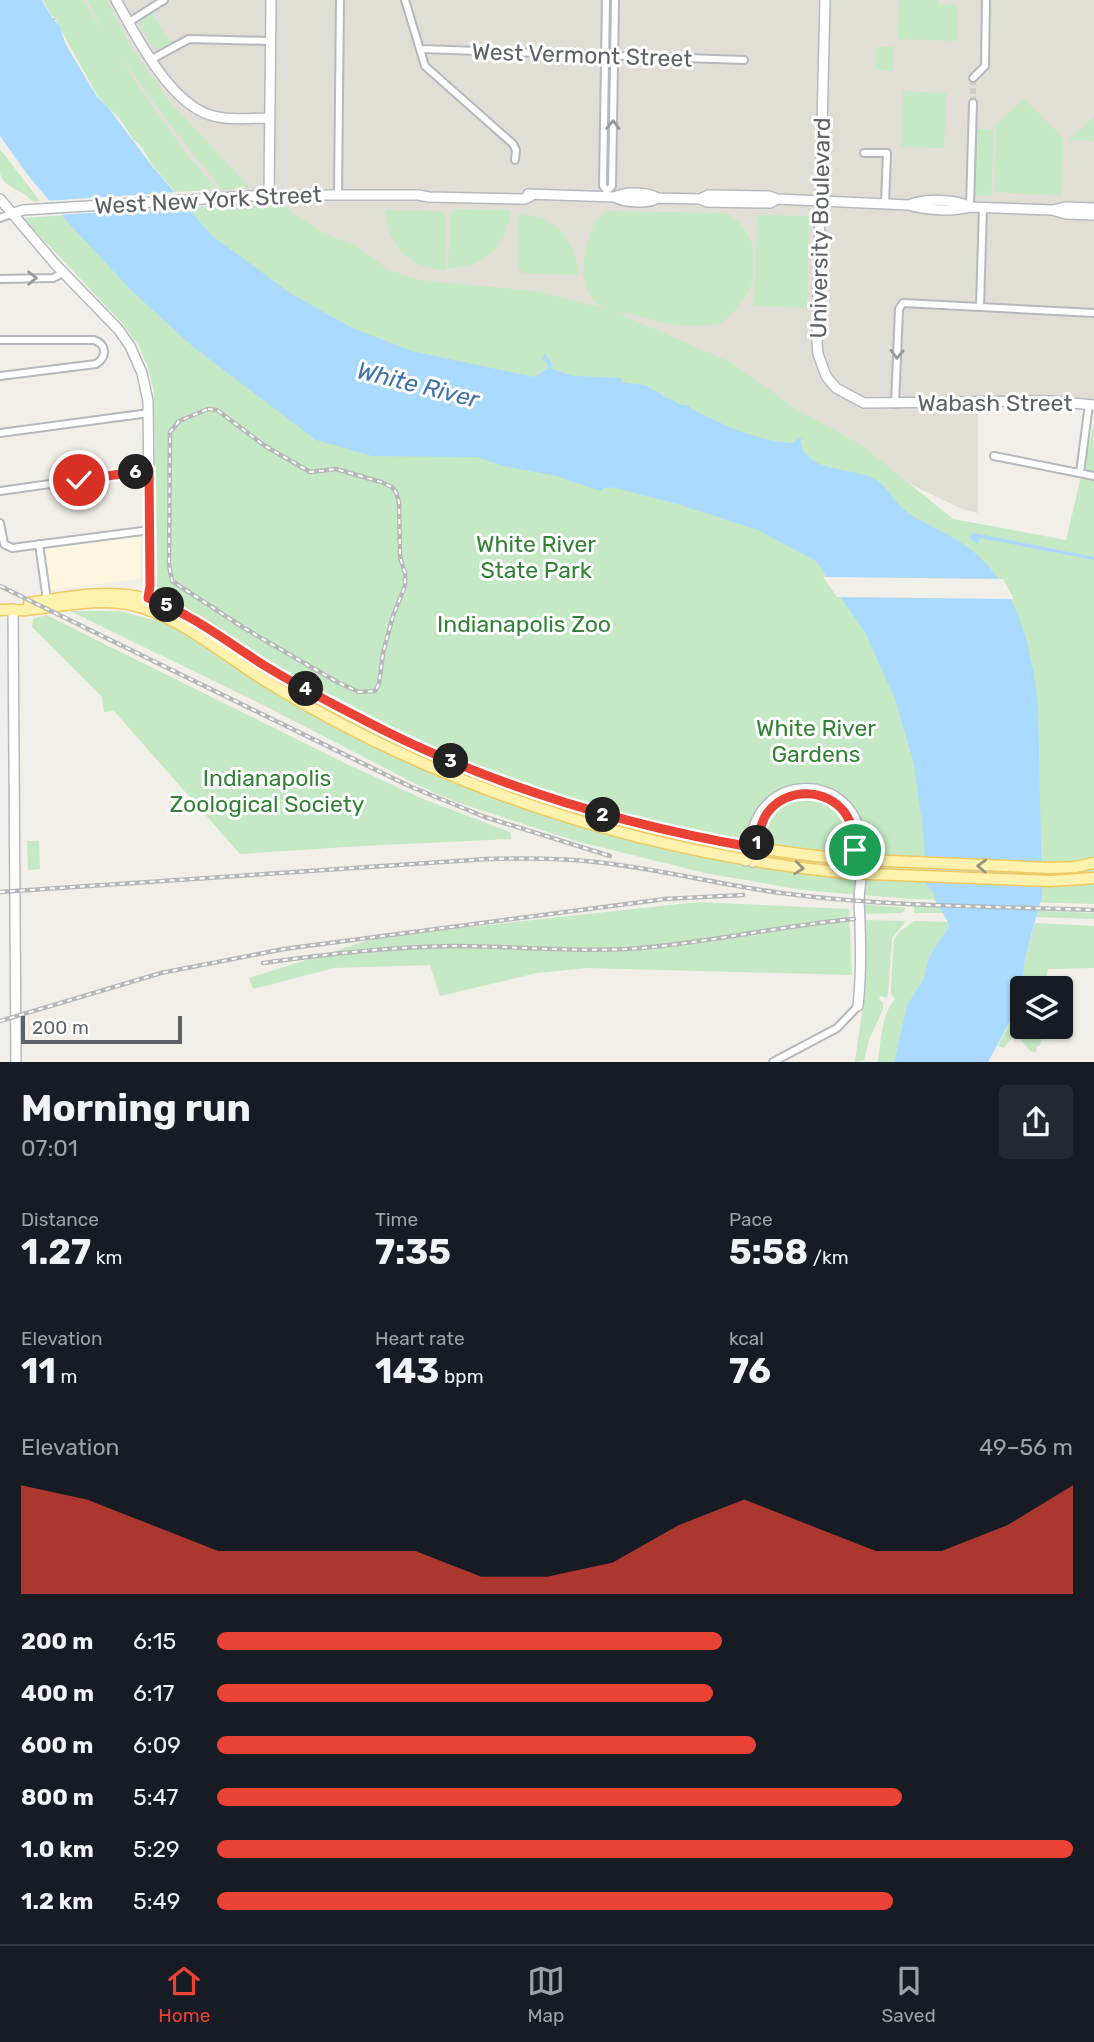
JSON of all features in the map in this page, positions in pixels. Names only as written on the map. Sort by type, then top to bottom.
[{"type":"main road","points":[[0,610],[47,600],[110,593],[147,604],[261,678],[388,748],[530,806],[617,832],[750,861],[845,873],[1051,881],[1094,878]]},
{"type":"main road","points":[[13,608],[23,610],[104,602],[172,607],[267,667],[363,720],[467,768],[516,787],[605,815],[673,832],[752,848],[843,859],[1050,868],[1094,863]]},
{"type":"street","points":[[116,0],[152,59],[177,93],[198,110],[222,118],[269,118]]},
{"type":"street","points":[[129,22],[164,0]]},
{"type":"street","points":[[269,195],[271,0]]},
{"type":"street","points":[[338,194],[340,0]]},
{"type":"street","points":[[405,0],[425,66],[513,144],[516,150],[515,160]]},
{"type":"street","points":[[606,0],[603,186],[610,195]]},
{"type":"street","points":[[610,195],[615,0]]},
{"type":"street","name":"University Boulevard","points":[[825,0],[817,342],[821,366],[836,388],[850,397],[864,402],[895,404]]},
{"type":"street","points":[[974,78],[985,66],[986,0]]},
{"type":"street","points":[[152,59],[189,39],[270,41]]},
{"type":"street","name":"West Vermont Street","points":[[420,49],[744,60]]},
{"type":"street","points":[[970,207],[973,103]]},
{"type":"street","points":[[863,153],[887,153],[885,204]]},
{"type":"street","name":"West New York Street","points":[[0,218],[31,209],[269,195],[338,194],[525,199],[531,196],[610,195],[620,201],[652,201],[658,198],[700,199],[707,202],[821,201],[909,205],[918,208],[1052,210],[1066,214],[1094,215]]},
{"type":"street","points":[[0,200],[63,273],[118,328],[130,346],[145,381],[149,414],[150,586],[147,604]]},
{"type":"street","points":[[980,307],[983,207]]},
{"type":"street","name":"West New York Street","points":[[1052,210],[1065,207],[1094,208]]},
{"type":"street","points":[[0,279],[52,278],[63,273]]},
{"type":"street","points":[[895,404],[900,305],[903,303],[1094,313]]},
{"type":"street","points":[[0,340],[95,340],[102,344],[104,351],[102,358],[96,363],[0,376]]},
{"type":"street","name":"Wabash Street","points":[[895,404],[1050,401],[1092,404]]},
{"type":"street","points":[[1080,473],[1092,404]]},
{"type":"street","points":[[0,433],[149,414]]},
{"type":"street","points":[[994,456],[1094,476]]},
{"type":"street","points":[[0,491],[149,470]]},
{"type":"street","points":[[0,523],[3,541],[7,547],[150,530]]},
{"type":"street","points":[[39,544],[47,600]]},
{"type":"street","points":[[13,608],[16,1062]]},
{"type":"street","points":[[750,861],[762,822],[775,805],[791,796],[818,795],[839,806],[851,823],[860,885],[861,976],[858,1006],[837,1028],[773,1062]]},
{"type":"shaded area","points":[[68,0],[1094,0],[1094,406],[978,403],[978,513],[962,509],[852,456],[296,270],[173,161]]},
{"type":"shaded area","points":[[138,535],[140,578],[50,590],[45,546]]},
{"type":"green space","points":[[43,0],[83,0],[105,35],[87,0],[106,0],[131,47],[172,105],[248,188],[222,190],[115,49],[186,153],[217,190],[175,192],[119,118],[98,97],[56,21],[57,18],[52,17]]},
{"type":"green space","points":[[899,0],[938,0],[938,4],[958,5],[957,41],[898,39]]},
{"type":"green space","points":[[151,12],[171,42],[157,53],[137,20]]},
{"type":"green space","points":[[876,47],[894,47],[893,71],[876,70]]},
{"type":"green space","points":[[903,91],[946,93],[944,148],[901,147]]},
{"type":"green space","points":[[1024,99],[1063,138],[1062,196],[995,192],[996,124]]},
{"type":"green space","points":[[1094,117],[1094,141],[1068,140]]},
{"type":"green space","points":[[978,129],[994,130],[991,196],[973,195],[975,132]]},
{"type":"green space","points":[[0,149],[40,201],[33,202],[5,182],[0,172]]},
{"type":"green space","name":"White River State Park","points":[[279,203],[322,232],[355,246],[387,269],[418,280],[536,291],[605,309],[588,292],[584,280],[586,246],[600,216],[607,211],[725,213],[745,230],[753,255],[750,288],[731,314],[720,323],[698,326],[670,324],[618,313],[732,363],[793,407],[863,446],[953,519],[1066,540],[1094,423],[1094,904],[911,899],[802,890],[705,873],[576,841],[459,803],[422,787],[265,706],[70,611],[120,611],[153,620],[160,596],[157,589],[154,392],[139,346],[123,324],[23,218]]},
{"type":"green space","points":[[456,209],[510,210],[505,234],[492,253],[472,264],[448,268],[450,213]]},
{"type":"green space","points":[[385,210],[441,211],[445,216],[446,270],[422,266],[403,253],[390,234]]},
{"type":"green space","points":[[518,214],[542,219],[561,231],[573,251],[578,275],[522,273],[518,268]]},
{"type":"green space","points":[[757,215],[809,216],[807,308],[754,306]]},
{"type":"green space","name":"Indianapolis Zoological Society","points":[[46,615],[353,767],[423,799],[510,832],[511,839],[240,854],[114,711],[104,712],[102,697],[32,627],[33,619]]},
{"type":"green space","points":[[27,841],[39,841],[40,869],[28,870]]},
{"type":"green space","points":[[698,902],[849,909],[852,975],[587,968],[537,973],[440,996],[430,965],[334,968],[253,989],[249,978],[379,937]]},
{"type":"green space","points":[[864,904],[905,910],[902,913],[864,914]]},
{"type":"green space","points":[[914,906],[939,906],[943,913],[914,913]]},
{"type":"green space","points":[[1038,911],[1094,913],[1094,919],[1037,917]]},
{"type":"green space","points":[[864,920],[906,921],[892,938],[887,998],[881,996],[879,999],[883,1003],[883,1009],[869,1040],[864,1060],[855,1062],[865,990]]},
{"type":"green space","points":[[914,921],[948,922],[949,927],[929,956],[924,978],[907,1005],[894,1062],[878,1062],[884,1020],[895,999],[891,994],[894,940],[899,932]]},
{"type":"green space","points":[[1035,923],[1094,926],[1094,968],[1048,969],[1047,976],[1023,976],[1025,958]]},
{"type":"green space","points":[[1010,1023],[1011,1039],[1004,1048],[998,1046]]},
{"type":"green space","points":[[1020,1039],[1041,1039],[1036,1053],[1030,1051]]},
{"type":"water","name":"White River","points":[[0,0],[42,0],[52,18],[56,18],[65,43],[97,97],[107,106],[152,166],[211,235],[290,293],[352,328],[412,351],[534,377],[548,368],[542,360],[545,353],[552,369],[573,376],[622,378],[622,382],[647,386],[663,397],[753,436],[793,443],[799,438],[802,439],[800,442],[804,452],[811,459],[830,468],[878,481],[904,510],[970,549],[1000,581],[1020,620],[1032,663],[1038,706],[1042,896],[1025,958],[1023,976],[1010,976],[1010,1021],[988,1062],[894,1062],[907,1005],[924,978],[929,956],[949,927],[934,893],[926,884],[924,838],[914,764],[895,699],[866,634],[816,561],[758,530],[674,503],[611,487],[601,491],[552,475],[503,466],[477,457],[372,456],[316,440],[191,345],[132,291],[30,178],[0,136]]},
{"type":"water","points":[[974,533],[1094,557],[1094,560],[980,538],[977,544],[969,537]]},
{"type":"pier","points":[[179,192],[190,207],[57,215],[45,201]]},
{"type":"pier","points":[[823,577],[1003,579],[1014,599],[837,597]]},
{"type":"tunnel","points":[[973,78],[973,103]]},
{"type":"railway","points":[[208,409],[217,410],[265,446],[310,472],[336,469],[381,482],[396,492],[399,502],[400,557],[405,573],[405,586],[393,616],[383,653],[379,684],[375,691],[359,692],[337,682],[244,628],[172,581],[169,565],[170,432],[179,421],[208,409]]},
{"type":"railway","points":[[0,586],[409,786],[485,817],[610,856]]},
{"type":"railway","points":[[0,892],[487,859],[531,859],[575,860],[626,866],[820,898],[1094,910]]},
{"type":"railway","points":[[0,1021],[161,973],[284,949],[665,899],[743,895]]},
{"type":"railway","points":[[263,963],[358,951],[429,947],[628,949],[854,919]]},
{"type":"route","points":[[79,480],[149,470],[148,598],[172,607],[321,698],[425,750],[516,787],[586,810],[641,825],[756,848],[762,822],[775,805],[791,796],[818,795],[839,806],[845,814],[851,823],[855,850]]},
{"type":"park label","name":"Indianapolis Zoo","points":[[524,624]]},
{"type":"park label","name":"White River Gardens","points":[[816,741]]}]
